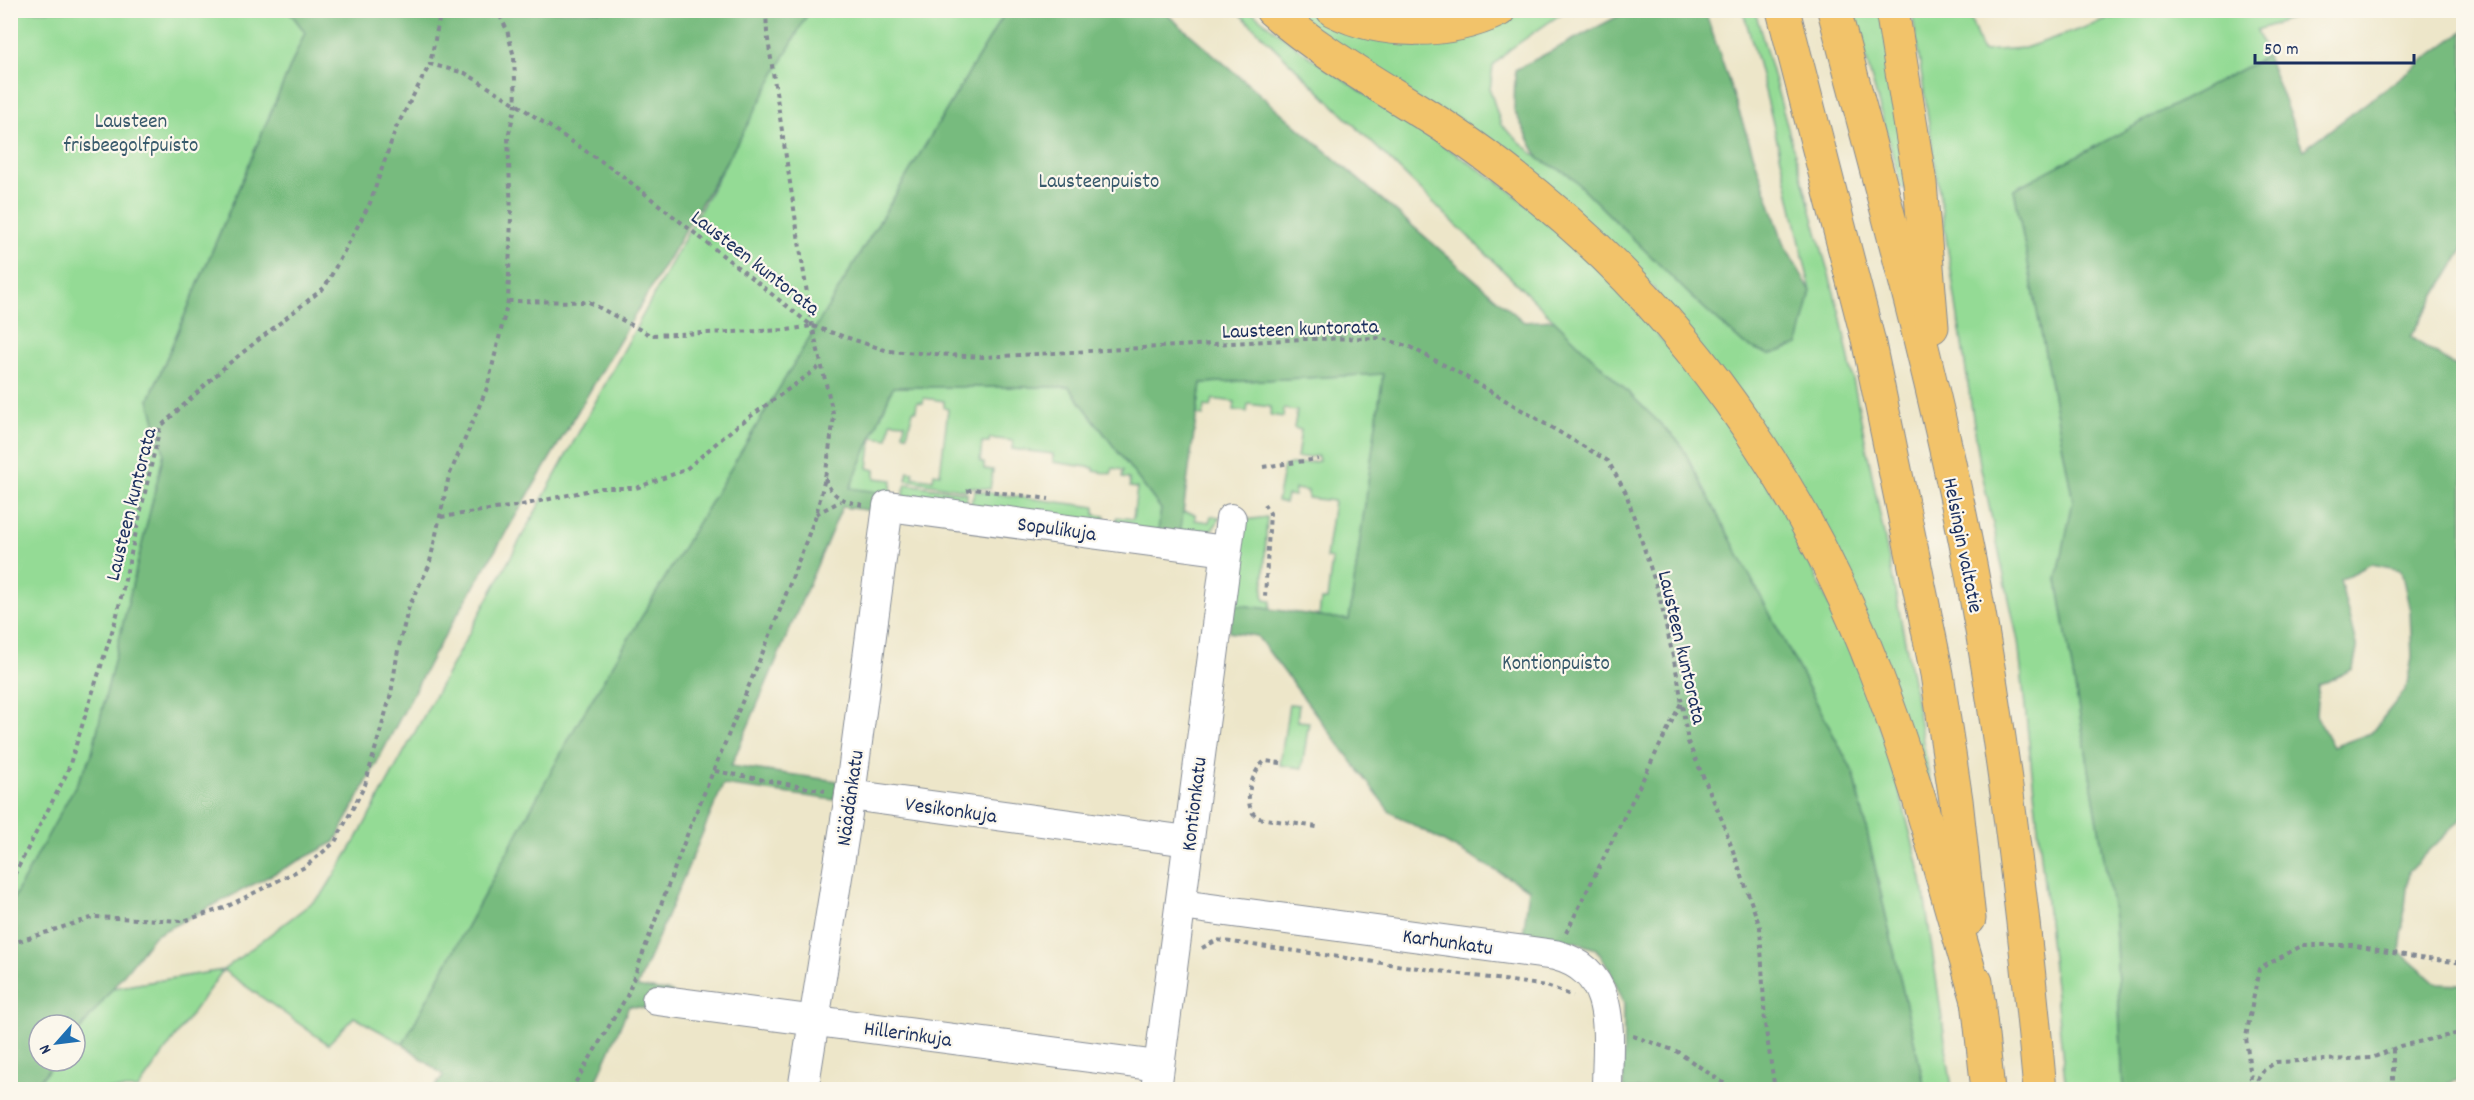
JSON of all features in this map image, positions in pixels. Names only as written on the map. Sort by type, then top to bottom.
[{"type":"highway","points":[[1272,10],[1325,51],[1449,130],[1564,219],[1629,279],[1705,368],[1793,501],[1834,577],[1874,668],[1899,736],[1979,1004]]},
{"type":"highway","points":[[1333,10],[1364,22],[1406,28],[1473,21],[1499,10]]},
{"type":"highway","points":[[1783,10],[1868,339],[1937,674],[1956,800],[1988,1089]]},
{"type":"highway","name":"Helsingin valtatie","points":[[1834,10],[1940,428],[1975,590],[2027,946],[2040,1089]]},
{"type":"highway","points":[[1892,10],[1920,183],[1940,428]]},
{"type":"street","name":"Sopulikuja","points":[[887,507],[1226,551]]},
{"type":"street","name":"Näädänkatu","points":[[803,1089],[816,1021],[850,795],[887,507]]},
{"type":"street","name":"Kontionkatu","points":[[1157,1078],[1231,519]]},
{"type":"street","name":"Vesikonkuja","points":[[850,795],[1188,841]]},
{"type":"street","name":"Karhunkatu","points":[[1181,905],[1555,955],[1574,960],[1589,971],[1599,987],[1605,1006],[1607,1089]]},
{"type":"street","name":"Hillerinkuja","points":[[657,1000],[816,1021],[1157,1078]]},
{"type":"path","name":"Lausteen kuntorata","points":[[10,883],[66,773],[116,619],[160,427],[227,365],[326,287],[370,203],[396,128],[429,64],[441,10]]},
{"type":"path","points":[[10,944],[94,917],[183,921],[224,908],[305,867],[335,842],[365,785],[391,694],[398,650],[409,606],[429,566],[449,476],[487,388],[508,301],[511,216],[508,137],[516,104],[514,57],[507,30],[497,10]]},
{"type":"path","points":[[571,1089],[627,996],[690,827],[715,771],[816,515],[825,478],[834,417],[812,326],[767,33],[766,10]]},
{"type":"path","name":"Lausteen kuntorata","points":[[429,64],[465,73],[516,104],[620,174],[812,326],[888,351],[982,357],[1305,339],[1381,338],[1410,347],[1608,461],[1626,493],[1659,594],[1682,701],[1688,742],[1722,820],[1760,927],[1766,1024],[1775,1089]]},
{"type":"path","points":[[508,301],[589,302],[650,335],[787,330],[812,326]]},
{"type":"path","points":[[441,517],[522,506],[600,488],[636,488],[685,470],[733,429],[822,365]]},
{"type":"path","points":[[1263,467],[1318,459]]},
{"type":"path","points":[[825,478],[831,491],[842,501],[887,507]]},
{"type":"path","points":[[816,515],[842,501]]},
{"type":"path","points":[[1264,504],[1270,513],[1265,597]]},
{"type":"path","points":[[1555,955],[1682,701]]},
{"type":"path","points":[[1281,763],[1268,760],[1259,766],[1251,787],[1249,804],[1252,814],[1259,818],[1317,826]]},
{"type":"path","points":[[715,771],[850,795]]},
{"type":"path","points":[[1200,951],[1203,945],[1217,940],[1547,986],[1572,995],[1576,1004]]},
{"type":"path","points":[[2252,1089],[2246,1037],[2259,969],[2303,945],[2351,945],[2420,958],[2463,963]]},
{"type":"path","points":[[1607,1027],[1676,1051],[1734,1089]]},
{"type":"path","points":[[2252,1089],[2264,1070],[2276,1062],[2372,1058],[2393,1049],[2463,1032]]},
{"type":"path","points":[[2393,1049],[2393,1089]]},
{"type":"green space","points":[[1162,10],[1524,322],[1554,320],[1680,443],[1854,774],[1925,1089],[1623,1089],[1624,1003],[1609,968],[1596,949],[1575,942],[1523,936],[1529,889],[1390,812],[1257,636],[1229,632],[1233,604],[1349,620],[1383,374],[1201,383],[1180,534],[1158,531],[1161,509],[1069,387],[893,387],[850,488],[877,492],[874,511],[842,507],[731,766],[837,781],[834,800],[723,785],[637,987],[672,992],[670,1011],[629,1006],[593,1089],[434,1089],[443,1075],[403,1044],[576,726],[1006,11]]},
{"type":"green space","name":"Lausteen frisbeegolfpuisto","points":[[11,11],[289,11],[305,32],[149,399],[164,453],[91,757],[11,903]]},
{"type":"green space","points":[[289,11],[809,11],[743,133],[435,652],[335,842],[154,936],[87,1021],[87,1013],[27,1013],[27,1073],[46,1073],[33,1089],[11,1089],[11,903],[91,757],[164,453],[149,400],[305,32]]},
{"type":"green space","points":[[809,11],[1006,11],[576,726],[403,1044],[354,1017],[328,1044],[223,970],[322,895],[356,840]]},
{"type":"green space","points":[[1237,11],[1250,11],[1311,58],[1506,187],[1604,274],[1695,377],[1787,514],[1864,680],[1893,766],[1922,879],[1952,1089],[1925,1089],[1854,774],[1680,443]]},
{"type":"green space","points":[[1285,11],[1311,11],[1332,23],[1473,31],[1521,11],[1565,11],[1509,50],[1493,66],[1490,90],[1501,125],[1539,159],[1568,174],[1693,298],[1744,344],[1811,291],[1771,115],[1743,11],[1755,11],[1840,314],[1912,676],[1934,807],[1889,681],[1653,287]]},
{"type":"green space","points":[[1628,11],[1705,11],[1784,245],[1811,291],[1798,345],[1769,355],[1744,344],[1693,298],[1568,174],[1539,159],[1514,110],[1515,70]]},
{"type":"green space","points":[[1853,11],[1883,11],[1909,187],[1902,189]]},
{"type":"green space","points":[[1912,11],[1968,11],[1982,51],[2025,48],[2133,11],[2313,11],[2257,30],[2267,56],[2014,189],[2073,501],[2057,580],[2115,923],[2123,1089],[2066,1089],[2018,641],[1980,464]]},
{"type":"green space","points":[[2463,31],[2463,250],[2410,337],[2463,371],[2463,817],[2409,871],[2400,952],[2435,983],[2463,984],[2463,1078],[2431,1090],[2123,1089],[2115,923],[2057,580],[2073,501],[2014,189],[2267,56],[2303,150]],"holes":[[[2371,564],[2401,570],[2410,611],[2412,658],[2406,689],[2371,733],[2333,747],[2316,715],[2318,686],[2353,669],[2357,649],[2340,580]]]},
{"type":"green space","points":[[1383,374],[1349,620],[1319,616],[1321,600],[1327,600],[1332,559],[1326,558],[1334,501],[1308,498],[1308,491],[1295,489],[1294,496],[1287,495],[1285,503],[1277,501],[1284,466],[1319,461],[1318,456],[1297,458],[1301,430],[1294,428],[1297,411],[1284,409],[1283,417],[1270,415],[1271,407],[1248,404],[1247,412],[1234,410],[1235,402],[1213,399],[1211,407],[1204,406],[1203,416],[1197,415],[1201,383]]},
{"type":"green space","points":[[893,387],[1069,387],[1161,509],[1158,531],[1115,525],[1117,517],[1133,519],[1137,488],[1130,487],[1129,479],[1122,478],[1123,470],[1113,468],[1111,474],[1094,471],[1094,468],[1053,462],[1053,454],[1012,449],[1013,441],[990,438],[989,442],[982,442],[980,462],[984,463],[984,469],[993,470],[990,489],[969,487],[966,490],[906,480],[908,471],[913,472],[913,477],[933,480],[934,473],[940,474],[948,409],[944,408],[944,401],[924,398],[923,403],[917,402],[907,435],[903,433],[905,423],[891,422],[888,439],[872,437],[868,468],[875,470],[875,478],[892,480],[890,497],[879,505],[850,488]]},
{"type":"green space","points":[[906,484],[967,493],[966,508],[902,499]]},
{"type":"green space","points":[[975,491],[1095,507],[1095,515],[1105,516],[1103,527],[969,509]]},
{"type":"green space","points":[[1183,512],[1195,514],[1195,520],[1209,522],[1211,516],[1220,517],[1209,531],[1199,534],[1180,534]]},
{"type":"green space","points":[[1267,517],[1263,595],[1265,600],[1271,601],[1270,609],[1233,604],[1245,520]]},
{"type":"green space","points":[[1289,704],[1299,705],[1297,721],[1309,722],[1302,768],[1280,765]]},
{"type":"green space","points":[[223,970],[138,1089],[33,1090],[46,1073],[87,1073],[87,1021],[113,988]]},
{"type":"park label","name":"Lausteenpuisto","points":[[1099,180]]},
{"type":"park label","name":"Kontionpuisto","points":[[1556,662]]}]
